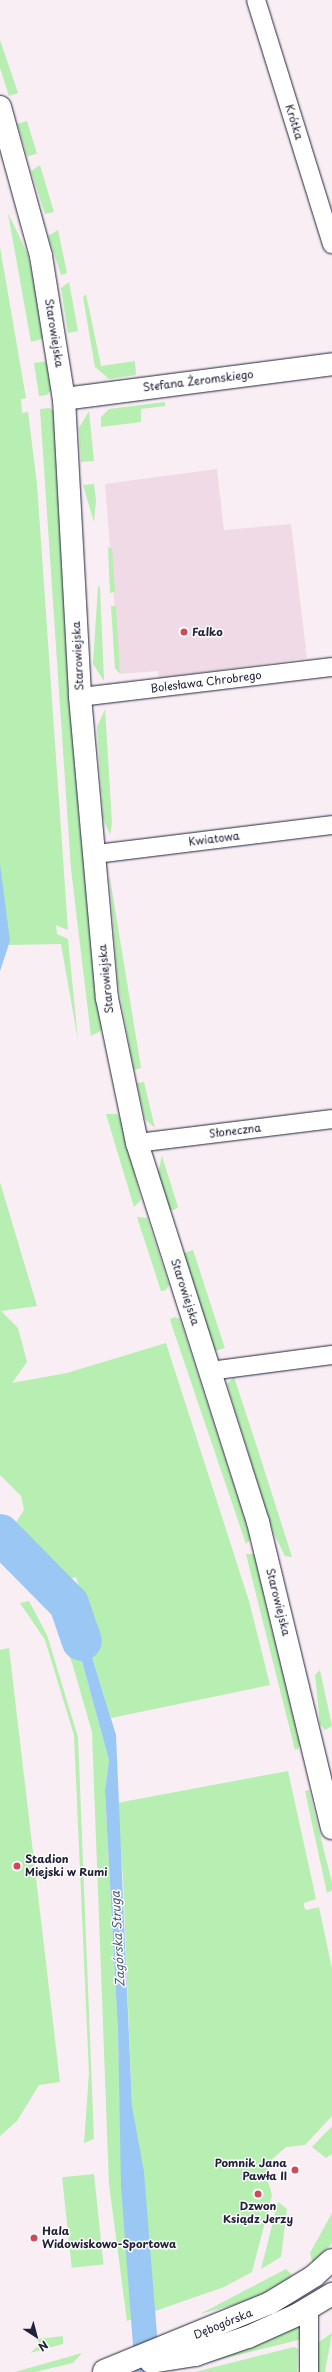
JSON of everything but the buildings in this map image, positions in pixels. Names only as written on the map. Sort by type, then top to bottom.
[{"type":"main road","name":"Starowiejska","points":[[0,107],[41,256],[64,400],[80,697],[96,854],[106,998],[137,1143],[258,1522],[332,1828]]},
{"type":"main road","name":"Stefana Żeromskiego","points":[[64,400],[332,364]]},
{"type":"main road","name":"Dębogórska","points":[[101,2371],[270,2303],[314,2276],[332,2260]]},
{"type":"main road","name":"Dębogórska","points":[[101,2371],[195,2355],[274,2327],[332,2294]]},
{"type":"street","name":"Krótka","points":[[256,0],[332,244]]},
{"type":"street","name":"Bolesława Chrobrego","points":[[80,697],[332,667]]},
{"type":"street","name":"Kwiatowa","points":[[96,854],[332,825]]},
{"type":"street","name":"Słoneczna","points":[[137,1143],[332,1119]]},
{"type":"street","points":[[210,1371],[332,1355]]},
{"type":"street","points":[[309,2308],[309,2372]]},
{"type":"shaded area","points":[[217,469],[224,530],[291,524],[307,658],[159,678],[158,671],[120,674],[105,484]]},
{"type":"green space","points":[[0,40],[18,93],[9,96],[0,68]]},
{"type":"green space","points":[[27,121],[37,154],[27,156],[17,124]]},
{"type":"green space","points":[[40,165],[54,212],[45,214],[31,171]]},
{"type":"green space","points":[[8,213],[28,255],[46,338],[31,342]]},
{"type":"green space","points":[[58,230],[67,273],[61,275],[48,236]]},
{"type":"green space","points":[[0,247],[26,398],[21,399],[22,413],[28,412],[37,484],[68,930],[56,925],[57,934],[68,939],[78,1040],[61,944],[9,945],[10,942],[0,941]]},
{"type":"green space","points":[[69,282],[78,331],[68,333],[61,288]]},
{"type":"green space","points":[[86,294],[101,366],[135,361],[136,375],[109,379],[95,367],[83,297]]},
{"type":"green space","points":[[49,361],[52,389],[47,395],[39,396],[34,363]]},
{"type":"green space","points":[[165,402],[165,406],[141,409],[141,422],[101,427],[101,417],[109,409]]},
{"type":"green space","points":[[49,408],[54,411],[79,817],[102,1030],[91,1036],[71,869],[40,409]]},
{"type":"green space","points":[[89,411],[94,461],[81,462],[79,428]]},
{"type":"green space","points":[[94,484],[96,500],[94,522],[83,485]]},
{"type":"green space","points":[[108,547],[112,548],[115,592],[110,593]]},
{"type":"green space","points":[[98,586],[100,588],[104,681],[93,664]]},
{"type":"green space","points":[[111,606],[116,606],[120,674],[115,668]]},
{"type":"green space","points":[[105,709],[112,823],[110,835],[103,818],[97,727]]},
{"type":"green space","points":[[109,872],[141,1068],[134,1070],[118,984]]},
{"type":"green space","points":[[144,1082],[155,1128],[145,1119],[137,1083]]},
{"type":"green space","points":[[106,1114],[117,1114],[121,1120],[141,1200],[134,1207]]},
{"type":"green space","points":[[162,1156],[178,1207],[174,1210],[169,1210],[158,1173]]},
{"type":"green space","points":[[0,1182],[37,1306],[1,1311],[18,1328],[27,1362],[12,1383],[67,1373],[166,1343],[249,1601],[270,1685],[111,1718],[77,1608],[66,1591],[79,1588],[76,1577],[58,1584],[8,1535],[24,1510],[21,1496],[0,1475]]},
{"type":"green space","points":[[137,1217],[147,1218],[169,1285],[166,1290],[161,1291]]},
{"type":"green space","points":[[193,1250],[225,1348],[214,1351],[183,1253]]},
{"type":"green space","points":[[175,1317],[180,1319],[251,1539],[246,1544],[172,1326],[170,1319]]},
{"type":"green space","points":[[234,1377],[292,1557],[285,1556],[273,1532],[227,1384]]},
{"type":"green space","points":[[246,1554],[255,1554],[300,1744],[298,1749],[295,1750]]},
{"type":"green space","points":[[53,1594],[69,1614],[109,1760],[105,1791],[118,2032],[122,2187],[145,2186],[132,2106],[123,1877],[117,1803],[288,1771],[316,1899],[304,1903],[304,1907],[306,1910],[319,1907],[332,1969],[332,2116],[305,2145],[286,2147],[271,2160],[266,2175],[272,2195],[252,2272],[224,2287],[127,2321],[109,2184],[92,1732],[73,1666],[54,1612],[44,1598]]},
{"type":"green space","points":[[29,1601],[47,1635],[78,1737],[94,2139],[84,2143],[89,2073],[74,1735],[45,1640],[20,1603]]},
{"type":"green space","name":"Stadion Miejski w Rumi","points":[[9,1648],[60,2082],[39,2085],[17,2121],[0,2136],[0,1650]]},
{"type":"green space","points":[[320,1670],[332,1726],[325,1730],[320,1724],[315,1675]]},
{"type":"green space","points":[[309,1790],[332,1883],[332,1890],[327,1893],[305,1791]]},
{"type":"green space","points":[[332,2126],[332,2154],[326,2158],[312,2147]]},
{"type":"green space","points":[[94,2174],[104,2265],[72,2268],[62,2177]]},
{"type":"green space","points":[[278,2202],[287,2209],[281,2257],[261,2269]]},
{"type":"green space","points":[[332,2213],[332,2243],[313,2265],[310,2253]]},
{"type":"green space","points":[[286,2269],[295,2278],[260,2298],[200,2314]]},
{"type":"green space","points":[[300,2320],[302,2339],[183,2369],[181,2363]]},
{"type":"green space","points":[[332,2333],[325,2372],[316,2372],[316,2344]]},
{"type":"green space","points":[[63,2336],[63,2344],[30,2353],[38,2346],[38,2339]]},
{"type":"green space","points":[[294,2347],[298,2349],[297,2372],[195,2372]]},
{"type":"green space","points":[[82,2353],[73,2363],[35,2372],[15,2372]]},
{"type":"water","points":[[0,864],[10,941],[0,971]]},
{"type":"water","points":[[8,1535],[58,1584],[46,1586],[2,1543]]},
{"type":"water","points":[[66,1591],[77,1608],[116,1735],[132,2106],[144,2172],[160,2372],[135,2372],[121,2186],[118,2032],[105,1791],[109,1760],[69,1614],[53,1594]]},
{"type":"waterway","name":"Zagórska Struga","points":[[0,1534],[69,1604],[82,1641]]},
{"type":"place","name":"Falko","points":[[184,632]]},
{"type":"place","name":"Stadion Miejski w Rumi","points":[[17,1866]]},
{"type":"place","name":"Pomnik Jana Pawła II","points":[[295,2170]]},
{"type":"place","name":"Dzwon Ksiądz Jerzy","points":[[258,2194]]},
{"type":"place","name":"Hala Widowiskowo-Sportowa","points":[[34,2238]]}]
